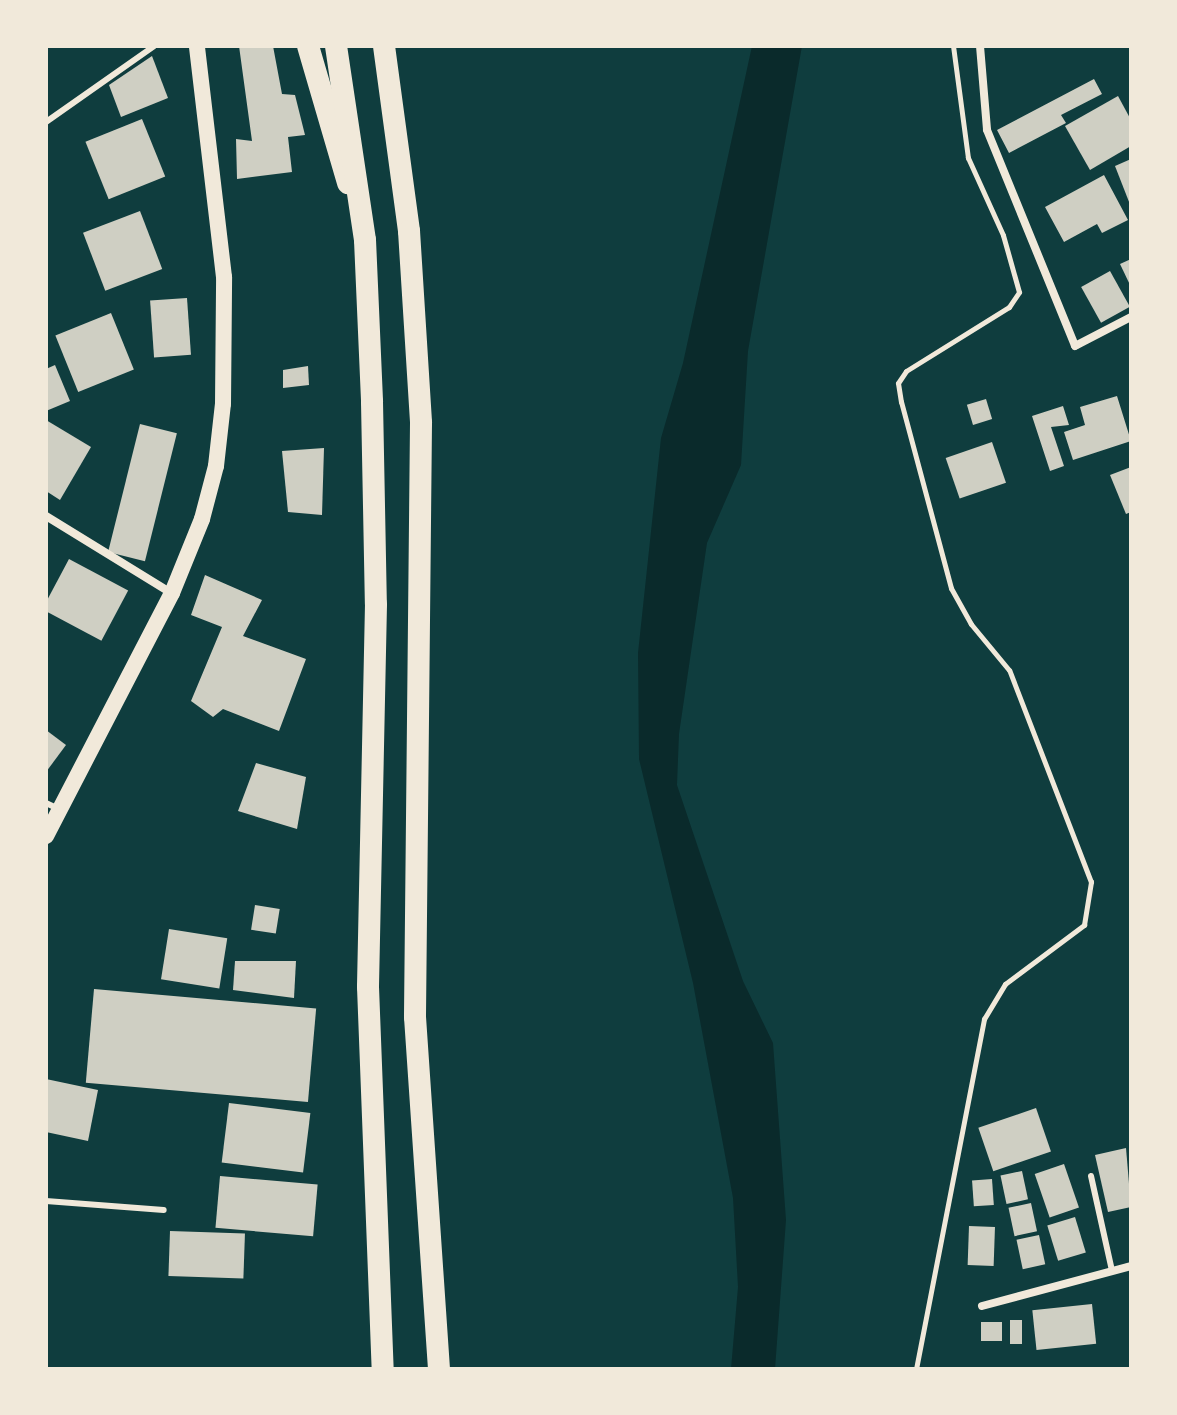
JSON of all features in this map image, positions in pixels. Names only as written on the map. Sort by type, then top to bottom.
[{"type":"highway","points":[[308,46],[365,240]]},
{"type":"highway","points":[[336,46],[365,240],[376,604],[368,987],[383,1369]]},
{"type":"highway","points":[[386,46],[409,231],[421,423],[415,1017],[439,1369]]},
{"type":"main road","points":[[46,836],[53,806],[172,593],[202,519],[223,404],[224,277],[197,46]]},
{"type":"street","points":[[980,46],[987,130],[1075,346],[1131,317]]},
{"type":"street","points":[[46,516],[172,593]]},
{"type":"street","points":[[982,1306],[1131,1266]]},
{"type":"lane","points":[[46,122],[154,46]]},
{"type":"lane","points":[[1091,1176],[1112,1271]]},
{"type":"lane","points":[[46,1201],[164,1210]]},
{"type":"path","points":[[916,1369],[984,1019],[1005,984],[1084,925],[1091,882],[1009,670],[971,624],[951,588],[901,402],[898,383],[906,371],[1009,307],[1019,292],[1008,247],[968,158],[953,46]]},
{"type":"water","points":[[752,46],[802,46],[748,351],[741,465],[707,543],[679,734],[677,785],[743,981],[773,1043],[786,1220],[775,1369],[731,1369],[738,1287],[733,1198],[693,983],[639,759],[638,653],[661,438],[683,363]]},
{"type":"building","points":[[239,46],[273,46],[282,94],[295,95],[305,135],[288,137],[292,172],[237,179],[236,139],[252,141]]},
{"type":"building","points":[[152,56],[168,98],[121,117],[109,85]]},
{"type":"building","points":[[1094,79],[1102,94],[1061,115],[1066,123],[1009,153],[997,130]]},
{"type":"building","points":[[1118,96],[1131,120],[1131,146],[1090,170],[1065,126]]},
{"type":"building","points":[[142,119],[165,176],[109,199],[85,142]]},
{"type":"building","points":[[1131,159],[1131,207],[1115,166]]},
{"type":"building","points":[[1104,175],[1128,220],[1102,233],[1097,224],[1064,242],[1045,207]]},
{"type":"building","points":[[140,211],[162,269],[105,291],[83,233]]},
{"type":"building","points":[[1131,259],[1131,287],[1120,264]]},
{"type":"building","points":[[1110,271],[1130,307],[1101,323],[1081,287]]},
{"type":"building","points":[[187,298],[191,355],[154,357],[150,301]]},
{"type":"building","points":[[111,313],[134,370],[78,392],[55,335]]},
{"type":"building","points":[[55,365],[70,401],[46,411],[46,369]]},
{"type":"building","points":[[308,366],[309,385],[283,388],[283,370]]},
{"type":"building","points":[[1117,396],[1131,441],[1073,460],[1064,432],[1085,425],[1080,407]]},
{"type":"building","points":[[986,399],[992,419],[973,425],[967,405]]},
{"type":"building","points":[[1063,406],[1069,425],[1051,427],[1064,466],[1050,471],[1032,416]]},
{"type":"building","points":[[46,420],[91,447],[60,500],[46,491]]},
{"type":"building","points":[[140,424],[177,433],[145,561],[108,552]]},
{"type":"building","points":[[992,442],[1006,483],[960,499],[946,458]]},
{"type":"building","points":[[324,448],[322,515],[288,512],[282,451]]},
{"type":"building","points":[[1131,467],[1131,512],[1126,514],[1110,475]]},
{"type":"building","points":[[69,559],[128,590],[101,641],[46,611],[46,602]]},
{"type":"building","points":[[205,575],[262,600],[243,636],[306,659],[279,731],[223,709],[213,717],[191,701],[222,627],[191,615]]},
{"type":"building","points":[[46,730],[66,745],[46,772]]},
{"type":"building","points":[[256,763],[306,777],[297,829],[238,811]]},
{"type":"building","points":[[255,905],[280,909],[276,934],[251,930]]},
{"type":"building","points":[[169,929],[227,938],[219,989],[161,979]]},
{"type":"building","points":[[235,961],[296,961],[294,998],[233,990]]},
{"type":"building","points":[[94,989],[316,1008],[308,1102],[86,1083]]},
{"type":"building","points":[[46,1079],[98,1090],[88,1141],[46,1132]]},
{"type":"building","points":[[229,1103],[310,1113],[303,1173],[222,1163]]},
{"type":"building","points":[[1036,1108],[1051,1151],[993,1171],[978,1128]]},
{"type":"building","points":[[1126,1148],[1131,1207],[1108,1212],[1095,1155]]},
{"type":"building","points":[[1064,1164],[1079,1207],[1050,1218],[1035,1174]]},
{"type":"building","points":[[1022,1171],[1028,1199],[1007,1204],[1000,1176]]},
{"type":"building","points":[[220,1176],[318,1185],[313,1236],[215,1228]]},
{"type":"building","points":[[992,1179],[994,1205],[974,1206],[972,1180]]},
{"type":"building","points":[[1031,1203],[1037,1231],[1015,1236],[1009,1208]]},
{"type":"building","points":[[1075,1217],[1086,1252],[1058,1261],[1047,1225]]},
{"type":"building","points":[[969,1226],[995,1227],[994,1266],[968,1265]]},
{"type":"building","points":[[170,1231],[245,1234],[243,1279],[168,1276]]},
{"type":"building","points":[[1039,1235],[1045,1264],[1023,1269],[1017,1240]]},
{"type":"building","points":[[1092,1304],[1096,1344],[1037,1350],[1032,1310]]},
{"type":"building","points":[[1010,1320],[1022,1320],[1022,1344],[1010,1344]]},
{"type":"building","points":[[981,1322],[1002,1322],[1002,1341],[981,1341]]}]
